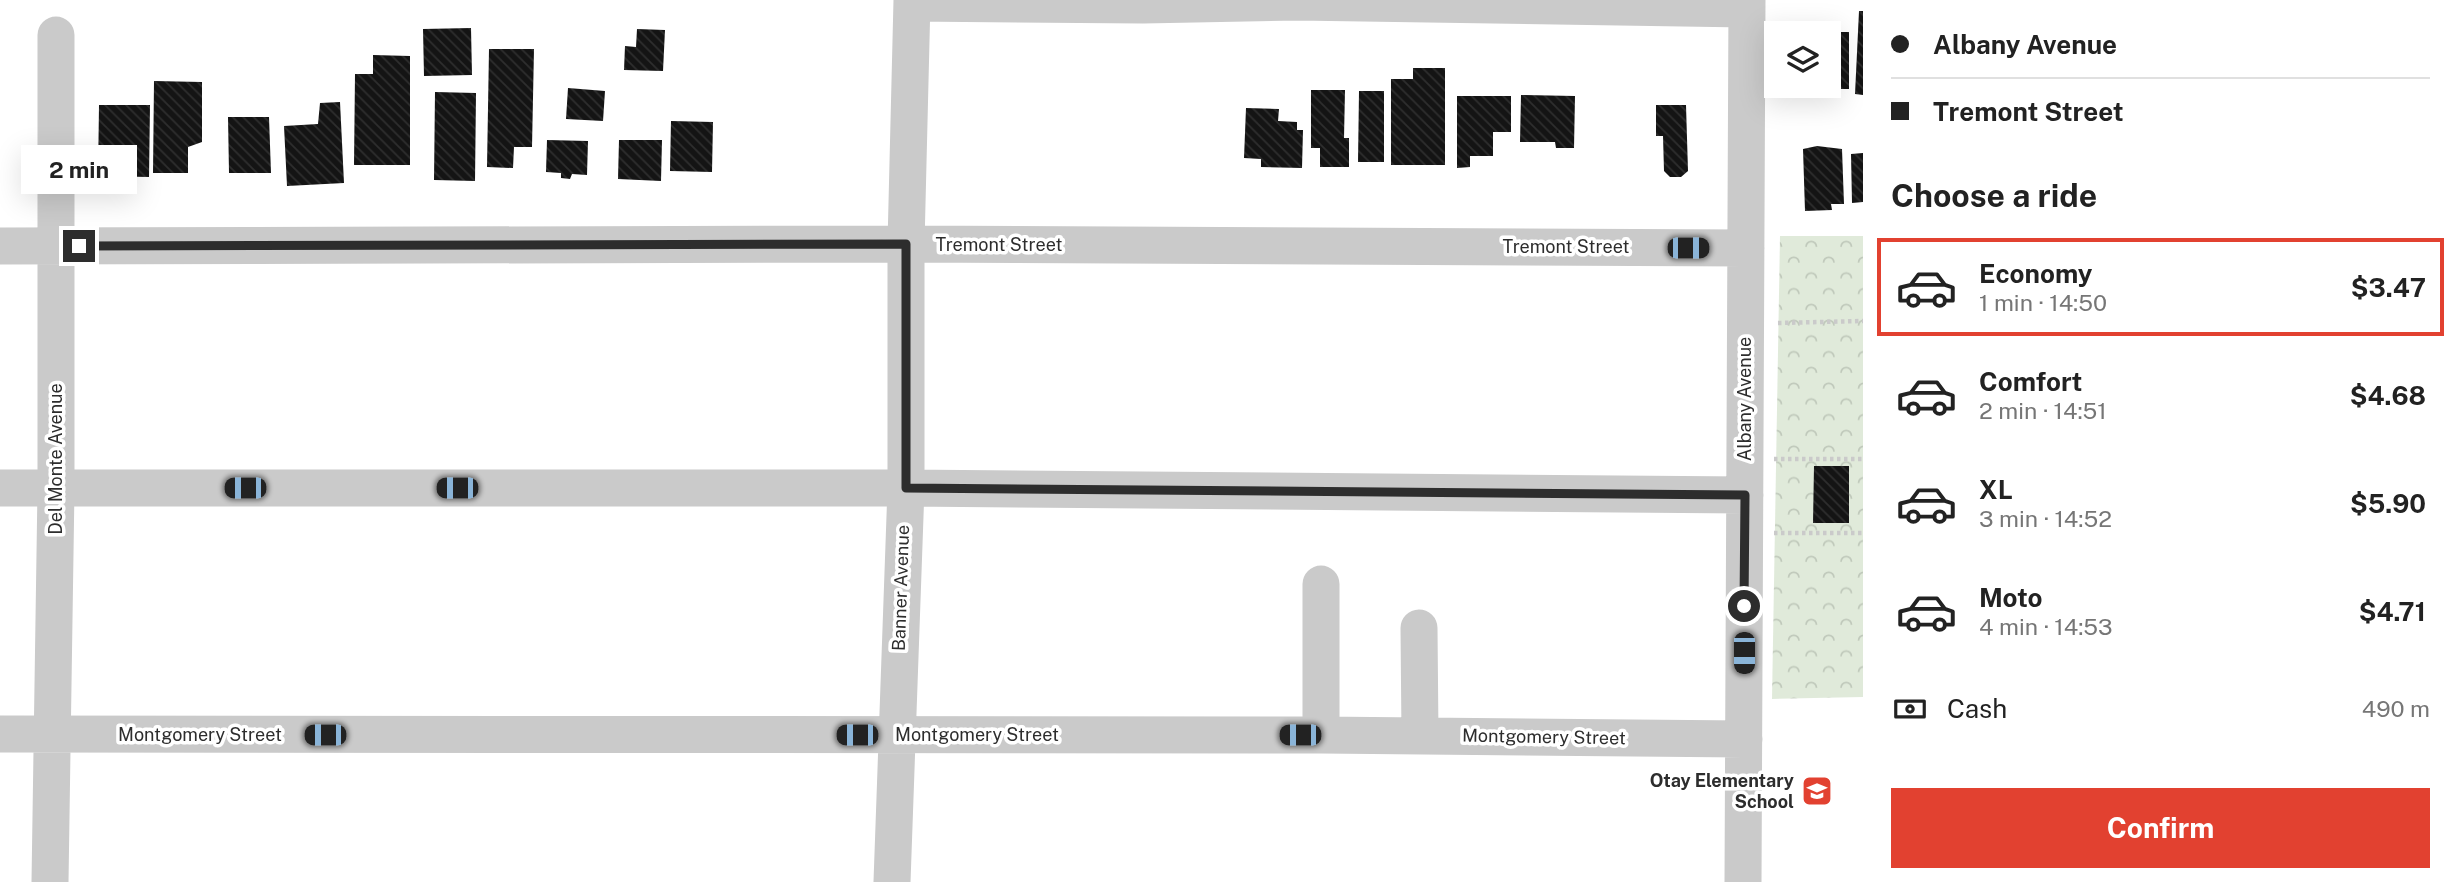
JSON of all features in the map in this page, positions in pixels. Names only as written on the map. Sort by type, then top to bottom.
[{"type":"street","points":[[912,1],[1143,5],[1297,2],[1746,5]]},
{"type":"street","name":"Banner Avenue","points":[[892,882],[895,735],[906,488],[906,244],[912,1]]},
{"type":"street","name":"Albany Avenue","points":[[1743,882],[1746,5]]},
{"type":"street","name":"Del Monte Avenue","points":[[50,882],[50,735],[56,488],[56,35]]},
{"type":"street","name":"Tremont Street","points":[[0,246],[906,244],[1746,248]]},
{"type":"street","points":[[0,488],[906,488],[1745,495]]},
{"type":"street","points":[[1321,584],[1321,735]]},
{"type":"street","points":[[1419,628],[1420,736]]},
{"type":"street","name":"Montgomery Street","points":[[0,734],[1321,735],[1744,739]]},
{"type":"path","points":[[1746,324],[1863,321]]},
{"type":"path","points":[[1745,460],[1863,459]]},
{"type":"path","points":[[1745,534],[1863,533]]},
{"type":"green space","points":[[1780,236],[1863,236],[1863,697],[1772,699]]},
{"type":"building","points":[[1859,11],[1863,11],[1863,95],[1855,94]]},
{"type":"building","points":[[471,28],[472,75],[424,76],[423,29]]},
{"type":"building","points":[[637,29],[665,30],[663,71],[624,70],[625,46],[636,47]]},
{"type":"building","points":[[1841,32],[1849,32],[1849,89],[1841,89]]},
{"type":"building","points":[[489,49],[534,49],[532,147],[514,147],[513,168],[487,167]]},
{"type":"building","points":[[373,55],[410,56],[410,165],[354,165],[355,74],[373,74]]},
{"type":"building","points":[[1413,68],[1445,68],[1445,165],[1391,165],[1391,79],[1413,79]]},
{"type":"building","points":[[154,81],[202,82],[202,142],[188,147],[188,173],[153,173]]},
{"type":"building","points":[[568,88],[605,91],[603,121],[566,119]]},
{"type":"building","points":[[1311,90],[1345,90],[1344,138],[1349,138],[1349,167],[1320,167],[1320,148],[1311,148]]},
{"type":"building","points":[[1359,91],[1384,91],[1384,162],[1358,162]]},
{"type":"building","points":[[435,92],[476,93],[475,181],[434,180]]},
{"type":"building","points":[[1521,95],[1575,96],[1574,148],[1556,148],[1555,142],[1520,142]]},
{"type":"building","points":[[1457,96],[1511,96],[1511,132],[1493,132],[1493,156],[1470,156],[1470,167],[1457,168]]},
{"type":"building","points":[[340,102],[344,183],[287,186],[284,126],[318,124],[320,103]]},
{"type":"building","points":[[99,105],[150,105],[149,177],[98,176]]},
{"type":"building","points":[[1656,105],[1686,105],[1688,171],[1681,177],[1670,177],[1664,171],[1663,136],[1656,136]]},
{"type":"building","points":[[1246,108],[1279,109],[1278,121],[1297,122],[1297,130],[1303,130],[1302,168],[1261,167],[1261,159],[1244,158]]},
{"type":"building","points":[[228,117],[269,117],[271,173],[229,173]]},
{"type":"building","points":[[671,121],[713,122],[712,172],[670,171]]},
{"type":"building","points":[[547,140],[588,141],[587,175],[572,174],[570,179],[561,178],[561,173],[546,172]]},
{"type":"building","points":[[619,140],[662,140],[661,181],[618,179]]},
{"type":"building","points":[[1817,146],[1842,149],[1844,204],[1831,204],[1832,210],[1805,211],[1803,149]]},
{"type":"building","points":[[1863,153],[1863,202],[1852,203],[1851,154]]},
{"type":"building","points":[[1814,466],[1849,466],[1849,523],[1813,523]]},
{"type":"place","name":"Otay Elementary School","points":[[1817,791]]},
{"type":"route","points":[[79,246],[906,244],[906,488],[1745,495],[1744,606]]}]
